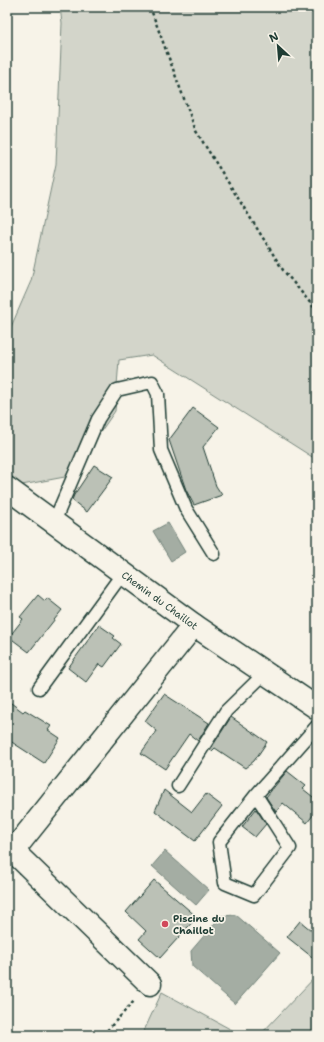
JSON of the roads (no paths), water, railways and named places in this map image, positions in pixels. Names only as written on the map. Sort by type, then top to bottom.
[{"type":"street","name":"Chemin du Chaillot","points":[[7,488],[194,625],[317,708]]},
{"type":"street","points":[[150,984],[13,851],[194,625]]},
{"type":"lane","points":[[54,522],[98,419],[118,390],[152,382],[158,394],[161,450],[186,509],[214,554]]},
{"type":"lane","points":[[39,688],[123,573]]},
{"type":"lane","points":[[178,786],[226,711],[265,673]]},
{"type":"lane","points":[[256,796],[290,848],[254,895],[225,883],[219,842],[256,796],[317,726]]},
{"type":"place","name":"Piscine du Chaillot","points":[[165,924]]}]
